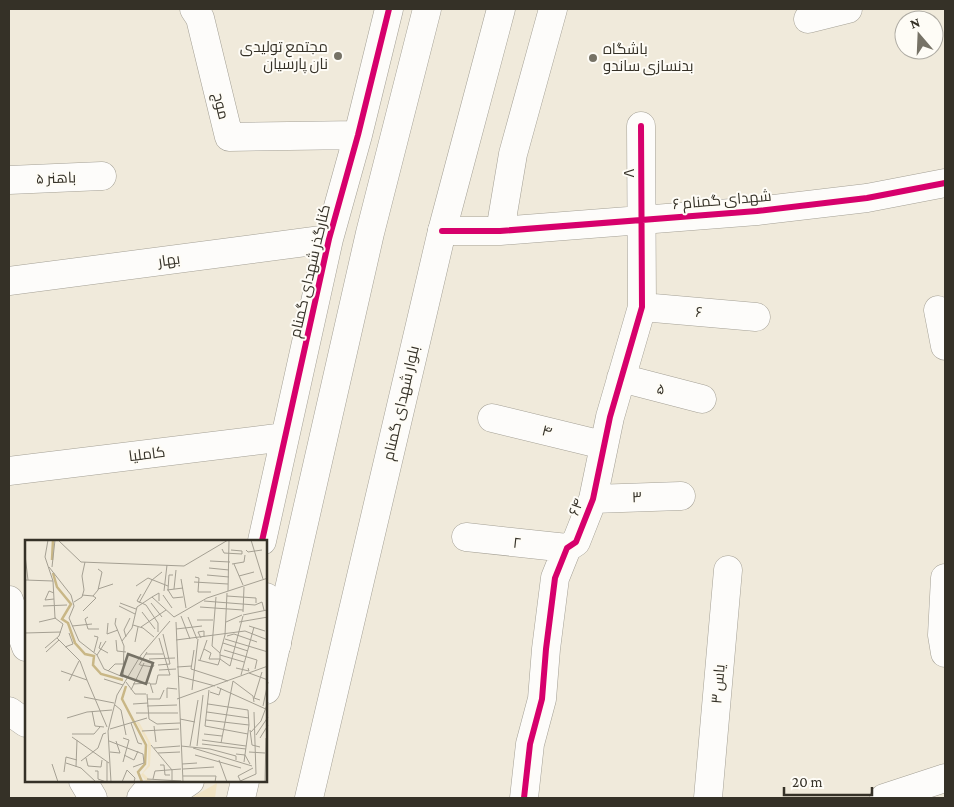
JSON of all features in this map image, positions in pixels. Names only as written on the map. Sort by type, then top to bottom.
[{"type":"main road","name":"موج","points":[[194,9],[200,18],[229,138],[358,135]]},
{"type":"main road","name":"کنارگذر شهدای گمنام","points":[[262,540],[328,239],[358,135],[389,9]]},
{"type":"main road","points":[[268,682],[370,233],[427,9]]},
{"type":"main road","name":"بلوار شهدای گمنام","points":[[310,797],[442,231],[501,9]]},
{"type":"main road","points":[[500,231],[513,154],[553,9]]},
{"type":"main road","points":[[808,19],[848,9]]},
{"type":"main road","name":"۸","points":[[641,126],[642,220]]},
{"type":"main road","name":"باهنر ۵","points":[[9,180],[102,176]]},
{"type":"main road","name":"شهدای گمنام ۶","points":[[442,231],[500,231],[757,211],[866,198],[945,183]]},
{"type":"main road","name":"۶۴","points":[[524,798],[530,744],[542,699],[555,578],[567,548],[576,542],[593,499],[603,445],[642,307],[642,220]]},
{"type":"main road","name":"بهار","points":[[9,281],[328,239]]},
{"type":"main road","name":"۶","points":[[642,307],[756,317]]},
{"type":"main road","points":[[938,310],[945,346]]},
{"type":"main road","points":[[305,348],[342,358]]},
{"type":"main road","name":"۵","points":[[621,378],[702,399]]},
{"type":"main road","name":"۴","points":[[492,418],[603,445]]},
{"type":"main road","name":"کاملیا","points":[[9,471],[286,437]]},
{"type":"main road","name":"۳","points":[[593,499],[681,496]]},
{"type":"main road","name":"۲","points":[[466,538],[567,548]]},
{"type":"main road","name":"یاس ۳","points":[[708,798],[728,570]]},
{"type":"main road","points":[[945,578],[942,635],[945,653]]},
{"type":"main road","points":[[9,600],[25,644]]},
{"type":"main road","points":[[268,606],[277,644]]},
{"type":"main road","points":[[9,711],[25,722]]},
{"type":"main road","points":[[884,798],[921,793],[945,778]]},
{"type":"main road","points":[[84,782],[93,798]]},
{"type":"main road","points":[[141,798],[154,782]]},
{"type":"main road","points":[[165,798],[189,782]]},
{"type":"main road","points":[[241,798],[245,782]]},
{"type":"shaded area","points":[[217,783],[215,798],[191,798]]},
{"type":"cycle path","points":[[262,540],[329,239],[358,135],[389,9]]},
{"type":"cycle path","points":[[524,798],[530,744],[542,699],[555,578],[567,548],[576,542],[593,499],[610,417],[642,307],[641,126]]},
{"type":"cycle path","points":[[442,231],[500,231],[757,211],[867,198],[945,183]]},
{"type":"place","name":"مجتمع تولیدی نان پارسیان","points":[[338,56]]},
{"type":"place","name":"باشگاه بدنسازی ساندو","points":[[593,58]]}]
